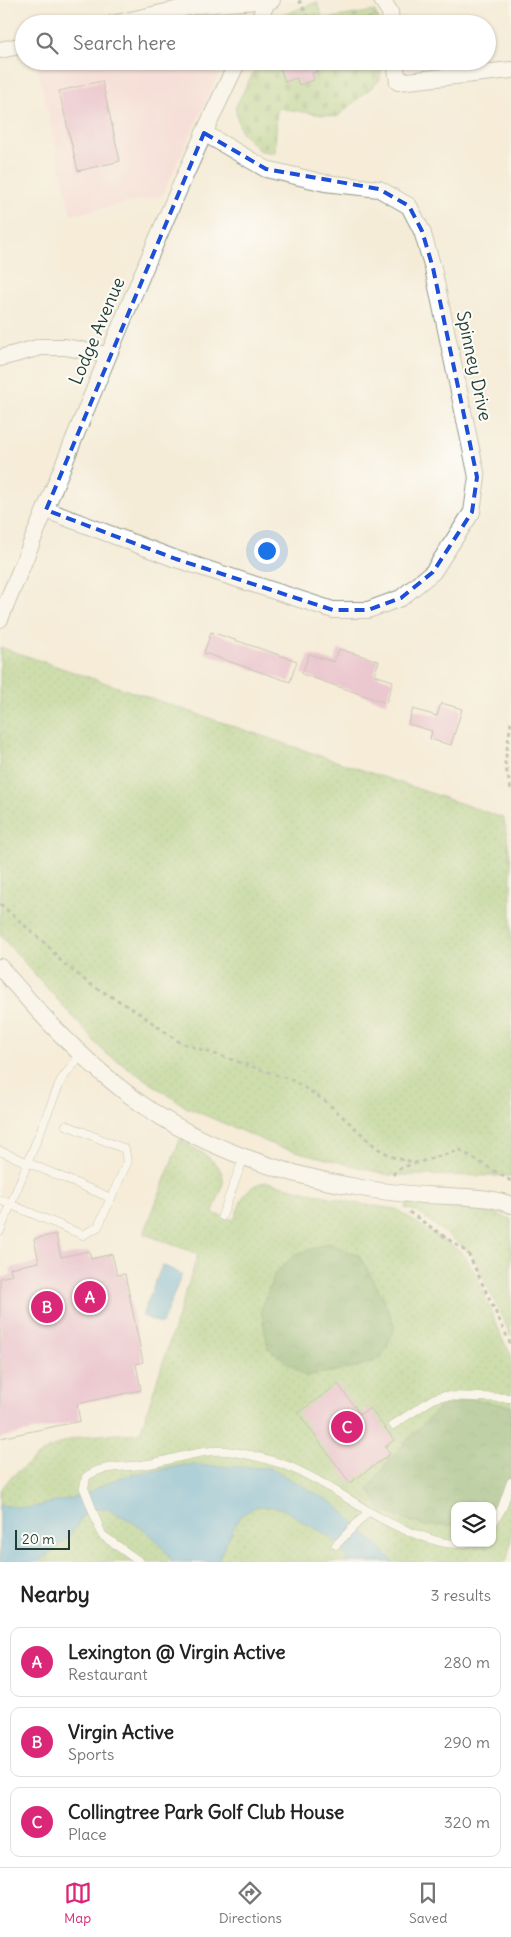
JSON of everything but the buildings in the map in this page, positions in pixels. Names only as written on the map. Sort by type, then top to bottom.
[{"type":"street","points":[[153,15],[198,5],[269,0]]},
{"type":"street","points":[[262,15],[269,0]]},
{"type":"street","name":"Lodge Avenue","points":[[0,619],[108,355],[204,133],[234,70]]},
{"type":"street","points":[[396,70],[398,82],[511,70]]},
{"type":"street","name":"Spinney Drive","points":[[46,510],[176,559],[332,610],[368,610],[401,598],[433,572],[472,512],[477,477],[433,268],[422,231],[409,206],[379,189],[325,183],[266,170],[204,133]]},
{"type":"street","points":[[0,358],[41,347],[65,347],[108,355]]},
{"type":"street","points":[[0,967],[28,1000],[81,1055],[141,1104],[181,1128],[244,1156],[322,1180],[362,1189],[470,1197],[511,1204]]},
{"type":"lane","points":[[0,58],[13,47]]},
{"type":"lane","points":[[0,1231],[61,1080],[81,1055]]},
{"type":"lane","points":[[0,1200],[83,1235],[98,1227],[126,1164],[125,1149],[66,1125]]},
{"type":"lane","points":[[0,1151],[112,1198]]},
{"type":"lane","points":[[222,1216],[244,1156]]},
{"type":"lane","points":[[393,1425],[433,1399],[442,1396],[511,1398]]},
{"type":"lane","points":[[140,1562],[109,1542],[102,1535],[84,1488],[86,1477],[102,1469],[147,1465],[198,1451],[233,1452],[286,1465],[305,1473],[387,1524],[431,1541],[451,1544]]},
{"type":"lane","points":[[496,1518],[502,1508],[511,1482]]},
{"type":"lane","points":[[336,1545],[368,1512]]},
{"type":"path","points":[[299,0],[306,15]]},
{"type":"path","points":[[511,722],[504,763],[511,790]]},
{"type":"path","points":[[0,904],[62,962],[90,984],[136,1011],[179,1042],[292,1080],[324,1100],[377,1148],[395,1158],[418,1163]]},
{"type":"path","points":[[393,1184],[396,1171],[460,1150],[511,1181]]},
{"type":"path","points":[[408,1212],[468,1253],[511,1345]]},
{"type":"highlighted area","points":[[204,133],[266,169],[379,189],[409,206],[422,231],[433,268],[477,477],[472,512],[433,572],[401,598],[368,610],[333,610],[176,559],[46,510]]},
{"type":"shaded area","points":[[248,11],[246,15],[233,15]]},
{"type":"shaded area","points":[[38,70],[221,70],[162,196],[71,215]]},
{"type":"green space","points":[[317,2],[322,15],[283,15]]},
{"type":"green space","points":[[375,11],[377,15],[349,15]]},
{"type":"green space","points":[[254,70],[381,70],[380,80],[337,117],[277,108],[275,153],[260,151],[241,132],[235,108]]},
{"type":"green space","points":[[0,647],[504,818],[511,864],[511,1176],[388,1175],[276,1146],[186,1107],[104,1052],[0,935]]},
{"type":"green space","points":[[180,1139],[214,1162],[223,1175],[222,1187],[213,1213],[234,1220],[242,1200],[249,1189],[260,1183],[268,1182],[354,1203],[396,1209],[463,1253],[476,1274],[503,1341],[511,1354],[511,1543],[506,1562],[0,1562],[0,1493],[11,1478],[41,1454],[67,1441],[92,1435],[140,1433],[198,1254],[144,1234]]},
{"type":"green space","points":[[406,1203],[478,1208],[511,1219],[511,1336],[472,1254],[418,1212],[405,1208]]},
{"type":"green space","points":[[328,1243],[359,1255],[382,1296],[395,1327],[382,1358],[353,1368],[305,1376],[268,1348],[261,1309],[275,1273],[295,1255]]},
{"type":"green space","points":[[471,1399],[511,1406],[511,1474],[496,1503],[451,1502],[451,1525],[424,1526],[383,1511],[369,1490],[389,1459],[440,1407]]},
{"type":"water","points":[[162,1265],[182,1274],[162,1324],[142,1316]]},
{"type":"water","points":[[185,1465],[270,1468],[335,1504],[394,1562],[347,1562],[340,1547],[324,1533],[283,1509],[257,1506],[240,1516],[220,1555],[219,1562],[172,1562],[159,1543],[143,1529],[105,1508],[97,1508],[84,1514],[69,1537],[39,1562],[0,1562],[0,1505],[29,1508],[80,1496],[121,1477]]},
{"type":"place","name":"Lexington @ Virgin Active","points":[[90,1297]]},
{"type":"place","name":"Virgin Active","points":[[47,1307]]},
{"type":"place","name":"Collingtree Park Golf Club House","points":[[347,1427]]}]
